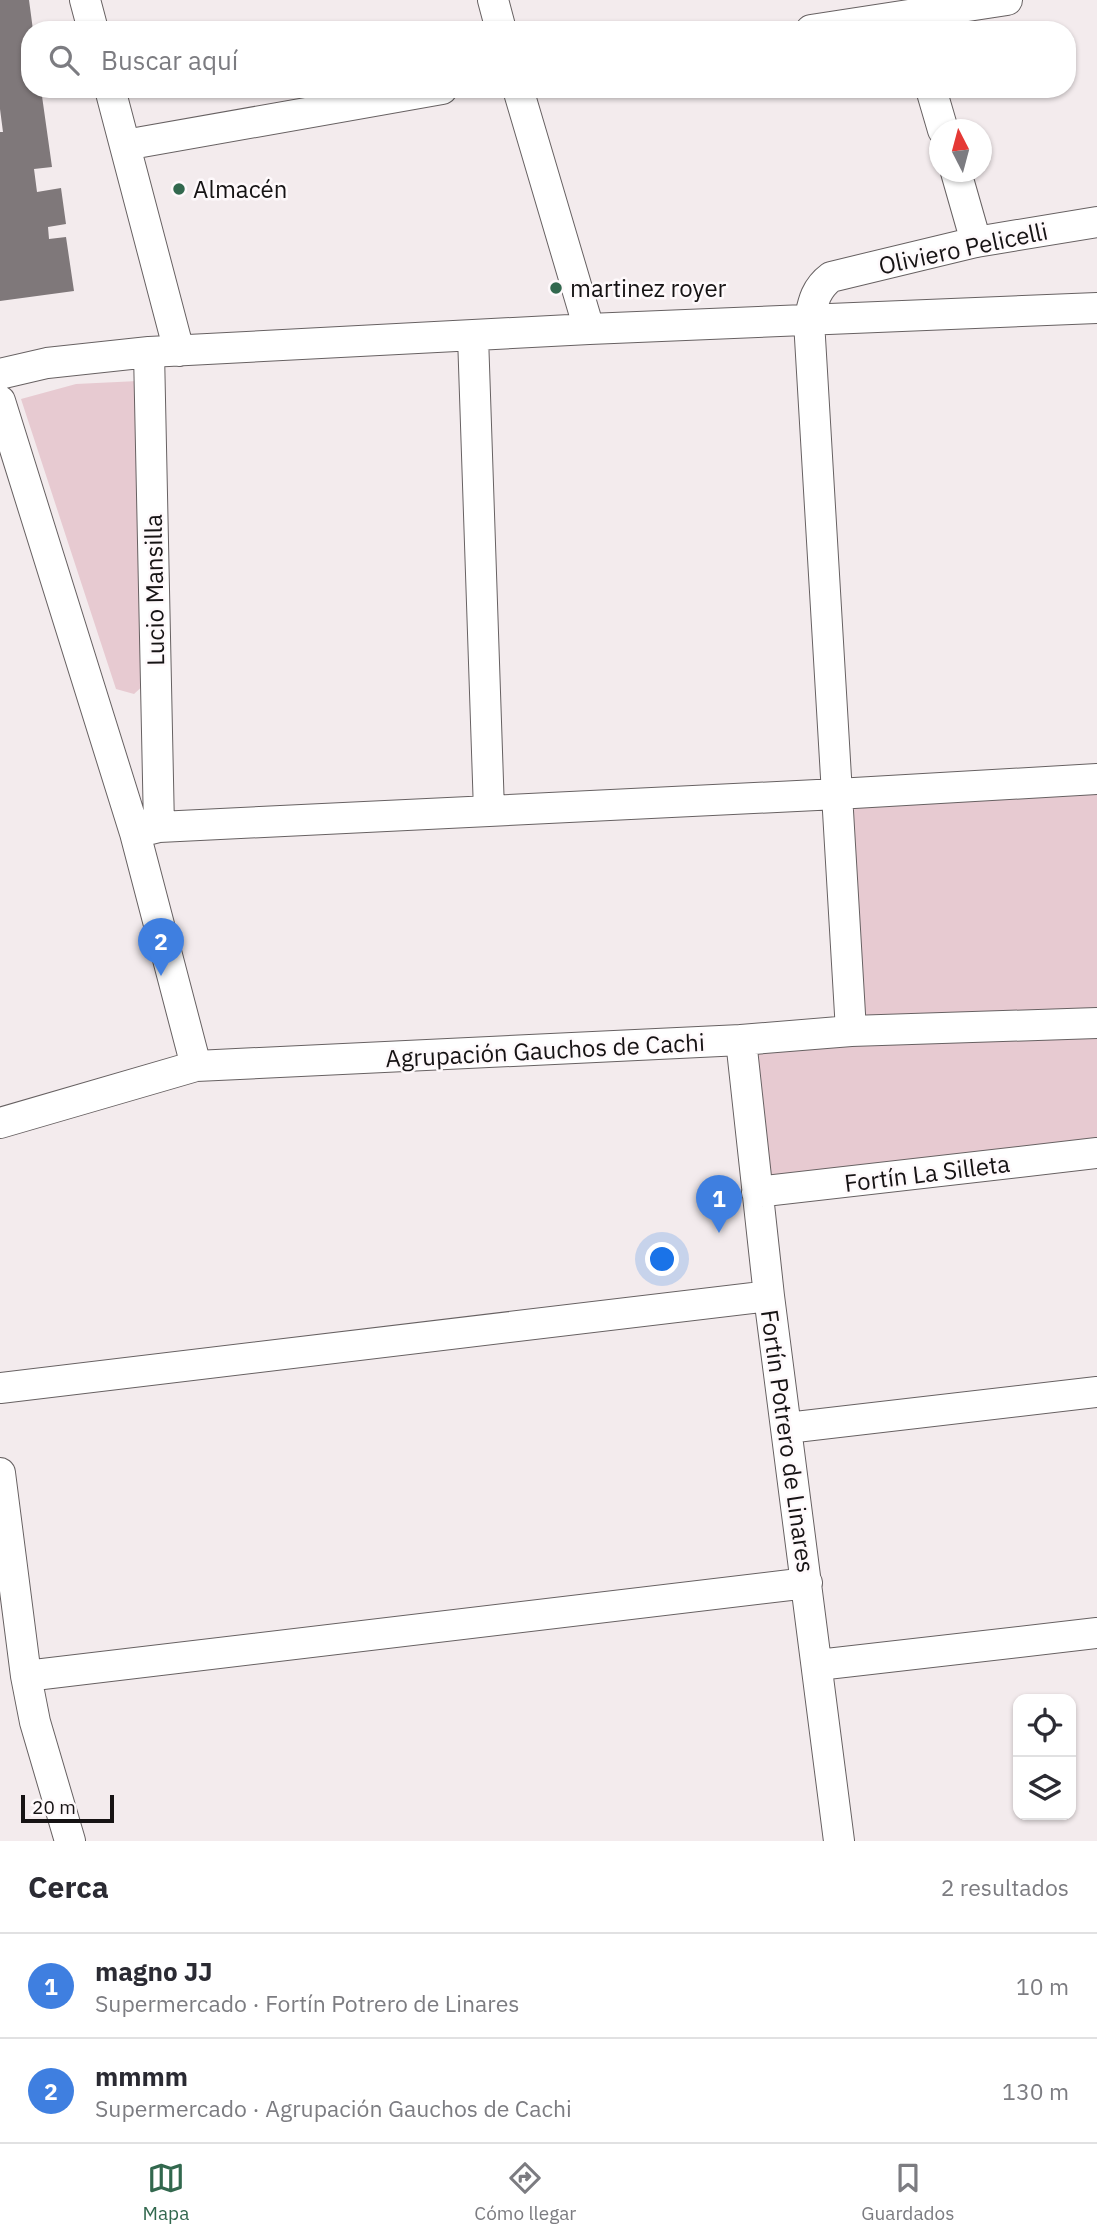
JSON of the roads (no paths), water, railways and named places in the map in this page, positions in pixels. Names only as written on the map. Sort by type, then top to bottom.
[{"type":"street","points":[[85,0],[91,21]]},
{"type":"street","points":[[493,0],[499,21]]},
{"type":"street","points":[[870,21],[1007,0]]},
{"type":"street","points":[[112,98],[179,351]]},
{"type":"street","points":[[125,145],[391,98]]},
{"type":"street","points":[[521,98],[589,329]]},
{"type":"street","points":[[934,98],[940,119]]},
{"type":"street","points":[[959,182],[976,242]]},
{"type":"street","name":"Oliviero Pelicelli","points":[[808,321],[815,295],[821,285],[831,278],[976,242],[1097,222]]},
{"type":"street","points":[[0,374],[47,363],[149,352],[589,329],[1097,308]]},
{"type":"street","points":[[808,321],[851,1031]]},
{"type":"street","points":[[473,336],[489,811]]},
{"type":"street","name":"Lucio Mansilla","points":[[147,830],[149,352]]},
{"type":"street","points":[[0,401],[147,830],[196,1066]]},
{"type":"street","points":[[147,830],[1097,779]]},
{"type":"street","name":"Agrupación Gauchos de Cachi","points":[[0,1124],[196,1066],[741,1040],[851,1031],[1097,1023]]},
{"type":"street","name":"Fortín Potrero de Linares","points":[[741,1040],[769,1296],[839,1841]]},
{"type":"street","name":"Fortín La Silleta","points":[[757,1192],[1097,1153]]},
{"type":"street","points":[[0,1388],[769,1296]]},
{"type":"street","points":[[787,1428],[1097,1392]]},
{"type":"street","points":[[0,1473],[34,1722],[69,1841]]},
{"type":"street","points":[[26,1676],[807,1583]]},
{"type":"street","points":[[818,1665],[1097,1633]]},
{"type":"place","name":"Almacén","points":[[179,189]]},
{"type":"place","name":"martinez royer","points":[[556,288]]},
{"type":"place","name":"mmmm","points":[[161,976]]},
{"type":"place","name":"magno JJ","points":[[719,1233]]}]
